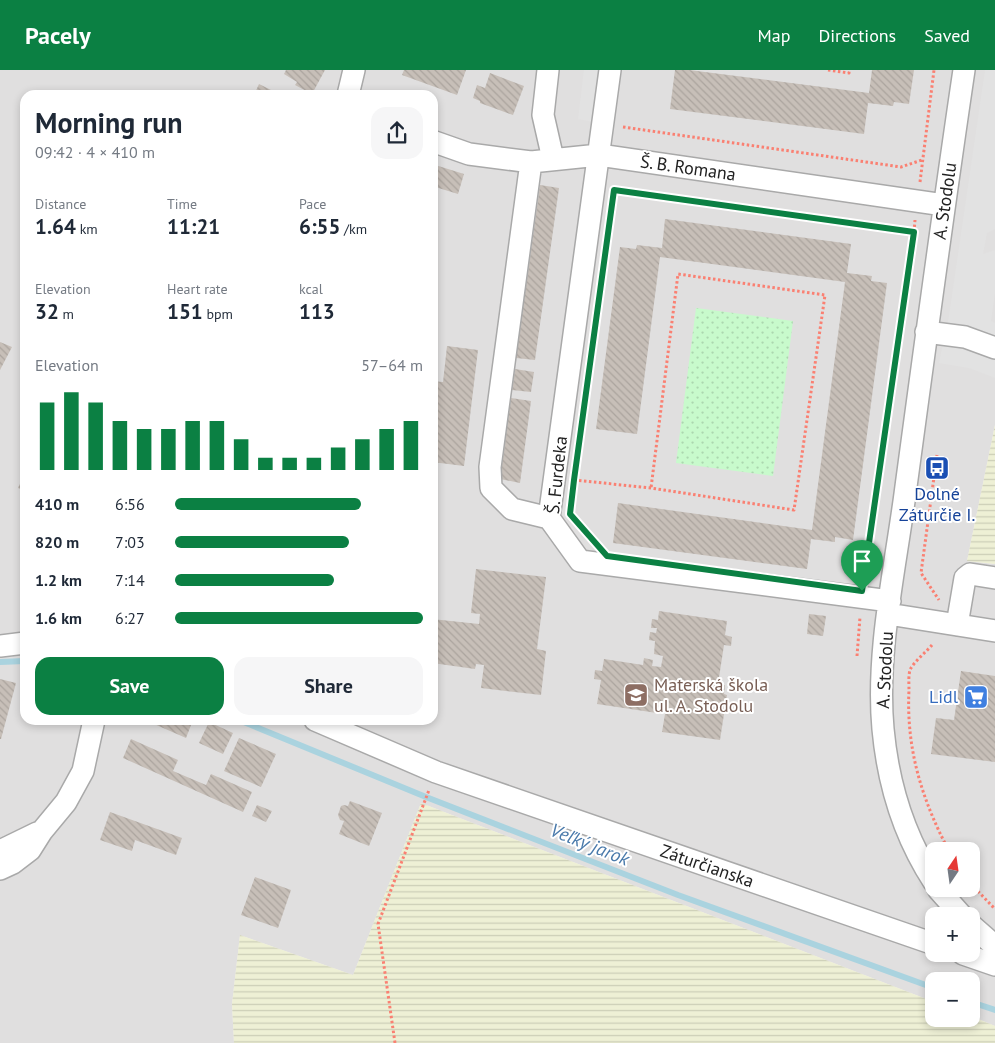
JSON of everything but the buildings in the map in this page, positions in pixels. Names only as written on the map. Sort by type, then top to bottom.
[{"type":"street","points":[[349,90],[354,70]]},
{"type":"street","points":[[548,70],[543,115],[553,160]]},
{"type":"street","name":"Š. Furdeka","points":[[610,70],[549,518],[580,561],[862,596],[889,608],[957,626],[995,631]]},
{"type":"street","name":"A. Stodolu","points":[[925,866],[911,840],[899,809],[889,771],[883,729],[882,689],[889,608],[964,70]]},
{"type":"street","name":"Š. B. Romana","points":[[438,143],[469,154],[530,162],[599,155],[944,205]]},
{"type":"street","points":[[530,162],[490,467],[491,488],[512,509],[549,518]]},
{"type":"street","points":[[926,332],[965,337],[995,348]]},
{"type":"street","points":[[957,626],[965,578],[970,574],[995,578]]},
{"type":"street","points":[[0,646],[20,644]]},
{"type":"street","points":[[0,869],[13,863],[30,850],[42,831],[66,802],[83,770],[93,725]]},
{"type":"street","name":"Záturčianska","points":[[327,725],[436,772],[925,941]]},
{"type":"street","points":[[0,851],[42,831]]},
{"type":"street","points":[[980,933],[995,946]]},
{"type":"street","points":[[980,960],[995,965]]},
{"type":"path","points":[[828,70],[849,73],[850,70]]},
{"type":"path","points":[[624,118],[623,128],[901,167],[922,160],[934,70]]},
{"type":"path","points":[[613,199],[614,190],[914,232],[862,596],[858,656]]},
{"type":"path","points":[[574,480],[650,488],[794,510],[825,295],[678,274],[650,488]]},
{"type":"path","points":[[937,455],[921,573],[939,600],[938,609]]},
{"type":"path","points":[[573,488],[575,470]]},
{"type":"path","points":[[932,645],[910,669],[908,705],[911,745],[918,778],[933,820],[944,842]]},
{"type":"path","points":[[395,1043],[378,924],[430,787]]},
{"type":"path","points":[[980,893],[995,909]]},
{"type":"shaded area","points":[[0,70],[995,70],[995,425],[967,561],[995,564],[995,1026],[980,1020],[980,972],[925,972],[925,999],[421,803],[353,975],[240,935],[232,1004],[234,1043],[0,1043]]},
{"type":"shaded area","points":[[584,70],[600,70],[594,122],[578,119]]},
{"type":"shaded area","points":[[985,70],[995,70],[995,229],[987,233],[983,254],[995,250],[995,293],[991,321],[995,323],[995,378],[969,368],[939,363],[949,316]]},
{"type":"green space","points":[[696,308],[793,321],[773,476],[676,463]]},
{"type":"green space","points":[[995,425],[995,564],[967,561]]},
{"type":"green space","points":[[421,803],[925,999],[925,1027],[980,1027],[980,1020],[995,1026],[995,1043],[234,1043],[232,1004],[240,935],[353,975]]},
{"type":"waterway","name":"Veľký jarok","points":[[0,662],[20,661]]},
{"type":"waterway","name":"Veľký jarok","points":[[251,725],[426,797],[678,895],[925,985]]},
{"type":"waterway","name":"Veľký jarok","points":[[980,1005],[995,1010]]},
{"type":"place","name":"Dolné Záturčie I.","points":[[937,468]]},
{"type":"place","name":"Materská škola ul. A. Stodolu","points":[[636,695]]},
{"type":"place","name":"Lidl","points":[[976,697]]},
{"type":"route","points":[[614,190],[914,232],[862,591],[607,556],[570,514],[614,190]]}]
